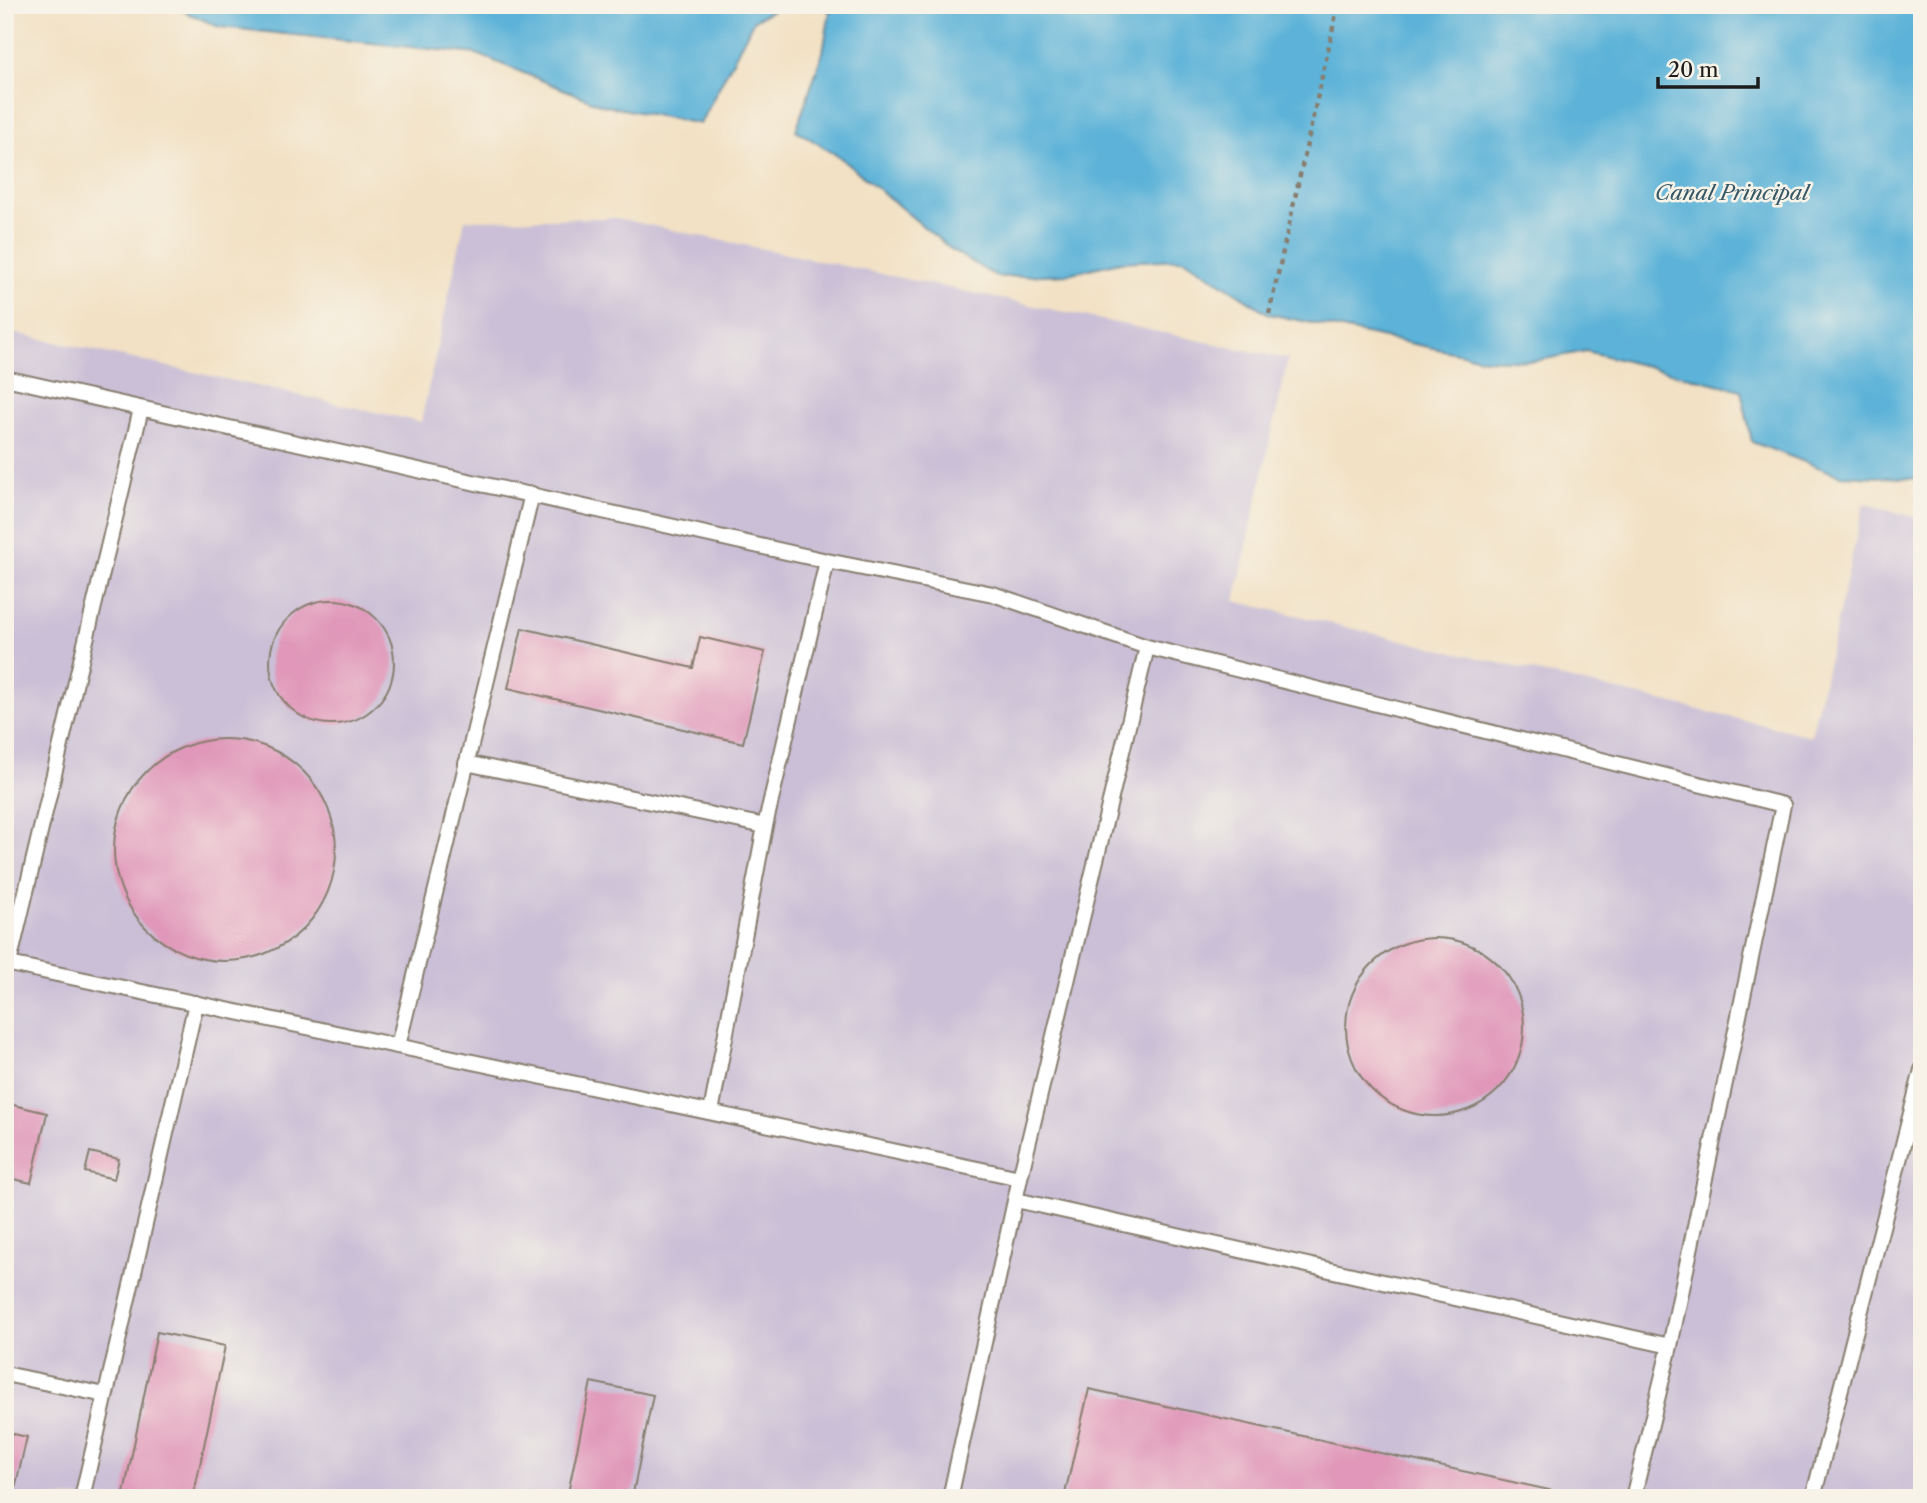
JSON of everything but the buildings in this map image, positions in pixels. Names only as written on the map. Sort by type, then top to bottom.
[{"type":"lane","points":[[5,378],[827,561],[993,594],[1147,647],[1783,804],[1670,1346],[1633,1498]]},
{"type":"lane","points":[[141,409],[7,963],[1020,1178]]},
{"type":"lane","points":[[397,1046],[532,495]]},
{"type":"lane","points":[[711,1112],[765,826],[827,561]]},
{"type":"lane","points":[[950,1498],[1020,1178],[1147,647]]},
{"type":"lane","points":[[466,763],[765,826]]},
{"type":"lane","points":[[82,1498],[196,1003]]},
{"type":"lane","points":[[1813,1498],[1922,1069]]},
{"type":"lane","points":[[1016,1200],[1670,1346]]},
{"type":"lane","points":[[5,1374],[105,1395]]},
{"type":"path","points":[[1269,314],[1338,5]]},
{"type":"shaded area","points":[[615,218],[1288,359],[1235,601],[1811,736],[1864,503],[1922,519],[1922,1498],[5,1498],[5,331],[421,422],[465,220]]},
{"type":"water","points":[[170,5],[782,5],[754,20],[700,124],[602,105],[477,54],[219,27]]},
{"type":"water","name":"Canal Principal","points":[[819,5],[1922,5],[1922,479],[1839,475],[1752,442],[1741,390],[1586,351],[1535,361],[1486,359],[1269,314],[1184,259],[1120,262],[1067,274],[997,277],[953,251],[841,158],[796,130],[823,52],[830,12]]}]
